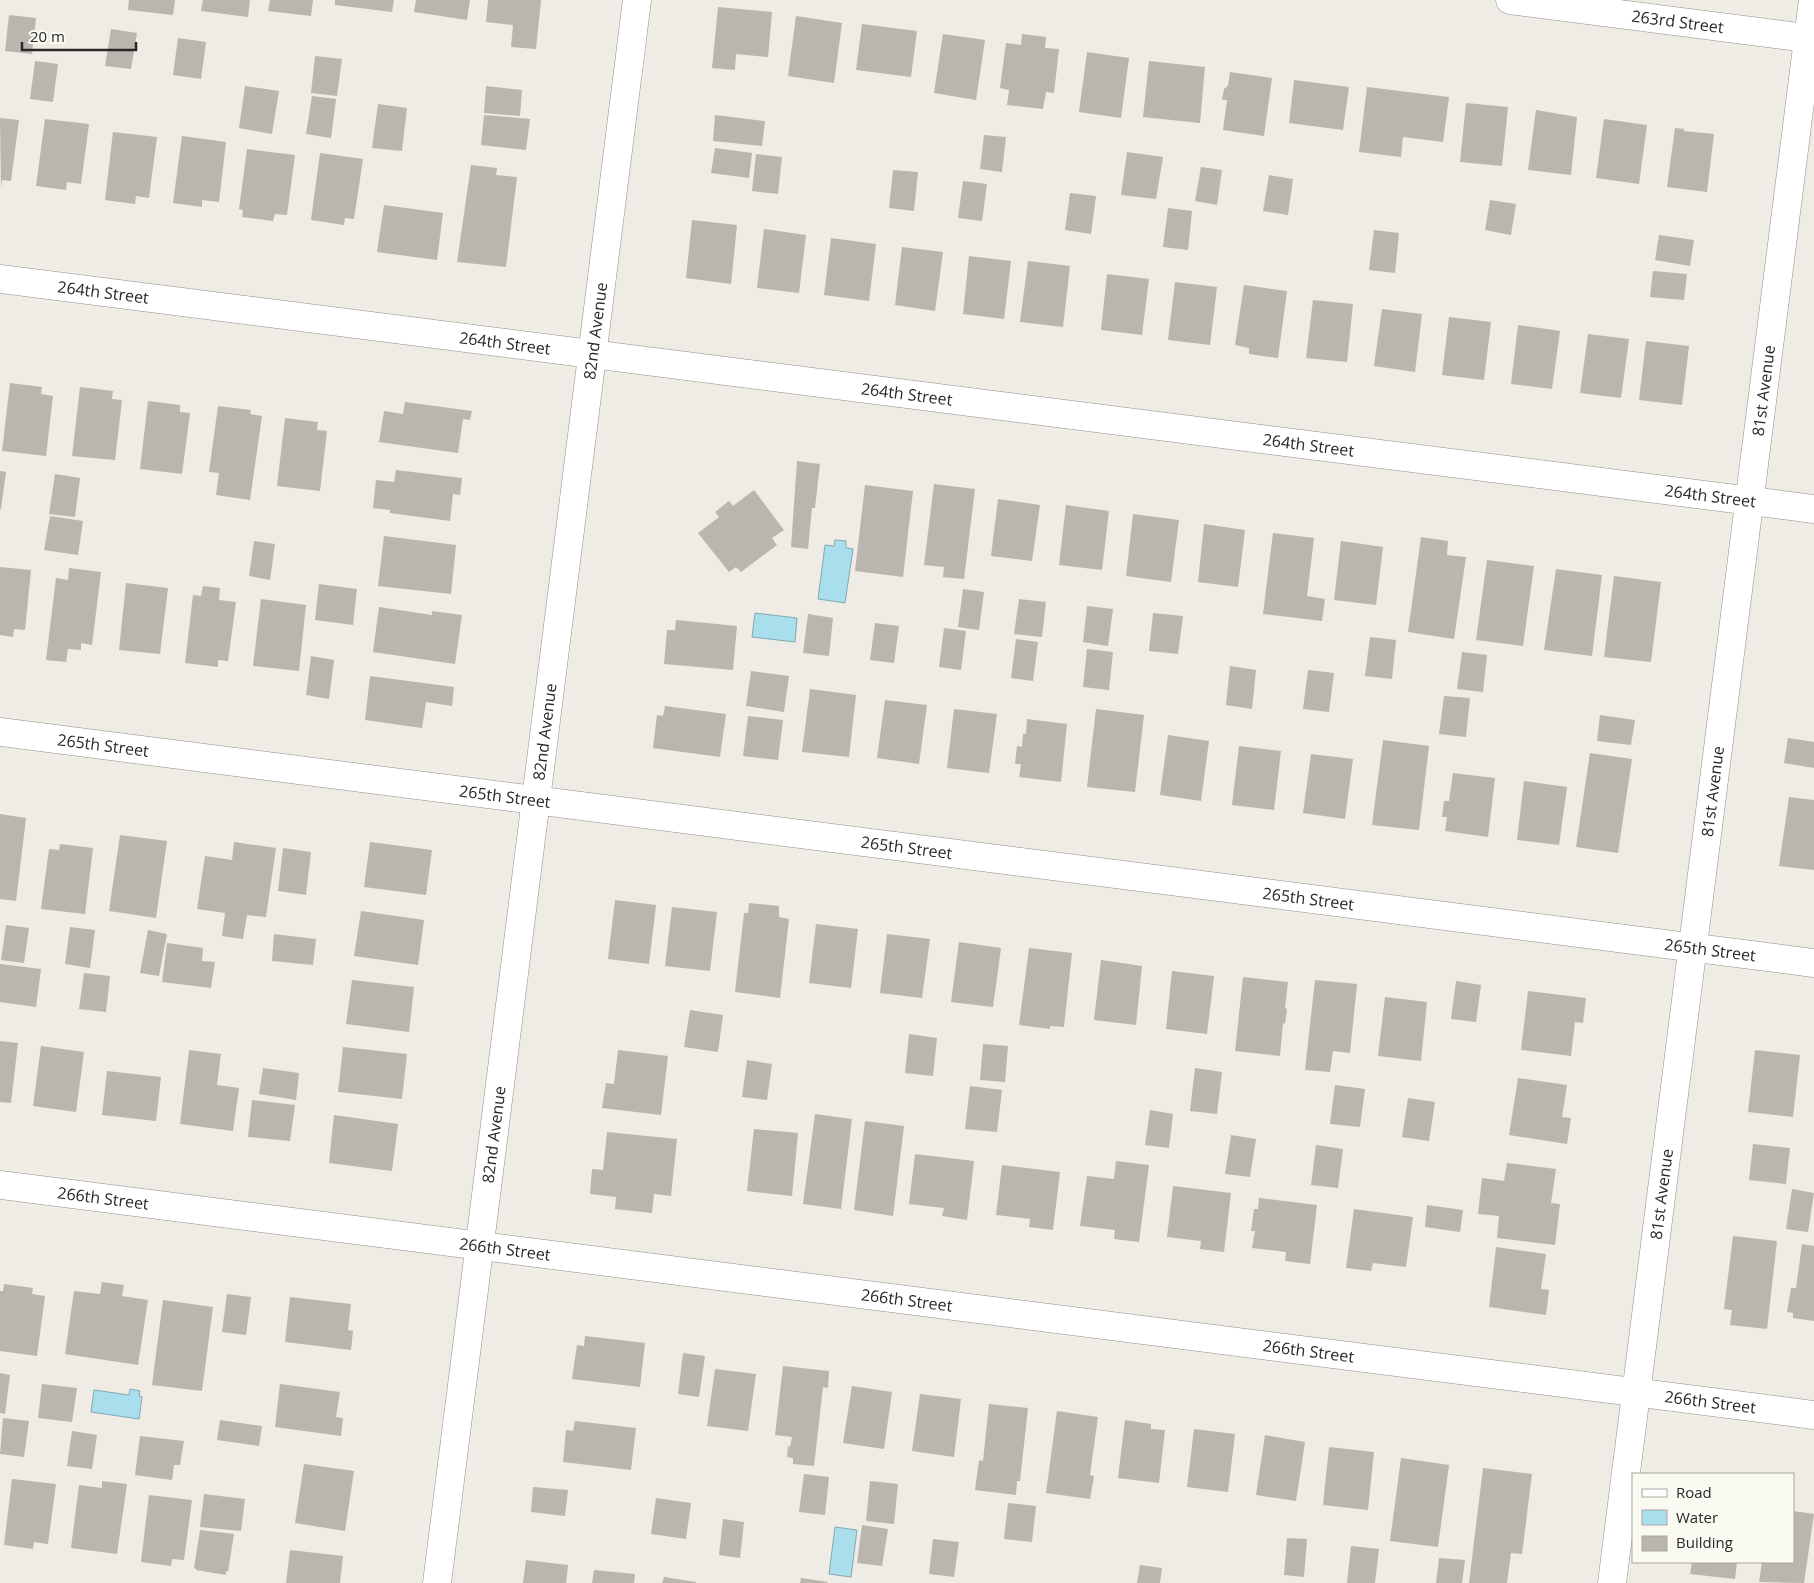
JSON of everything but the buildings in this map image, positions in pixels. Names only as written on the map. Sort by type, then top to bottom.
[{"type":"street","name":"82nd Avenue","points":[[437,1583],[637,0]]},
{"type":"street","name":"263rd Street","points":[[1510,0],[1811,38]]},
{"type":"street","name":"81st Avenue","points":[[1612,1583],[1749,501],[1811,38],[1813,0]]},
{"type":"street","name":"264th Street","points":[[0,280],[1814,509]]},
{"type":"street","name":"265th Street","points":[[0,732],[1814,963]]},
{"type":"street","name":"266th Street","points":[[0,1185],[1814,1415]]},
{"type":"water","points":[[835,540],[846,541],[846,548],[853,549],[845,603],[818,599],[825,545],[834,546]]},
{"type":"water","points":[[755,613],[797,618],[795,642],[752,637]]},
{"type":"water","points":[[130,1389],[140,1391],[139,1396],[142,1397],[139,1419],[91,1412],[94,1390],[129,1395]]},
{"type":"water","points":[[835,1527],[857,1530],[851,1577],[829,1574]]}]
